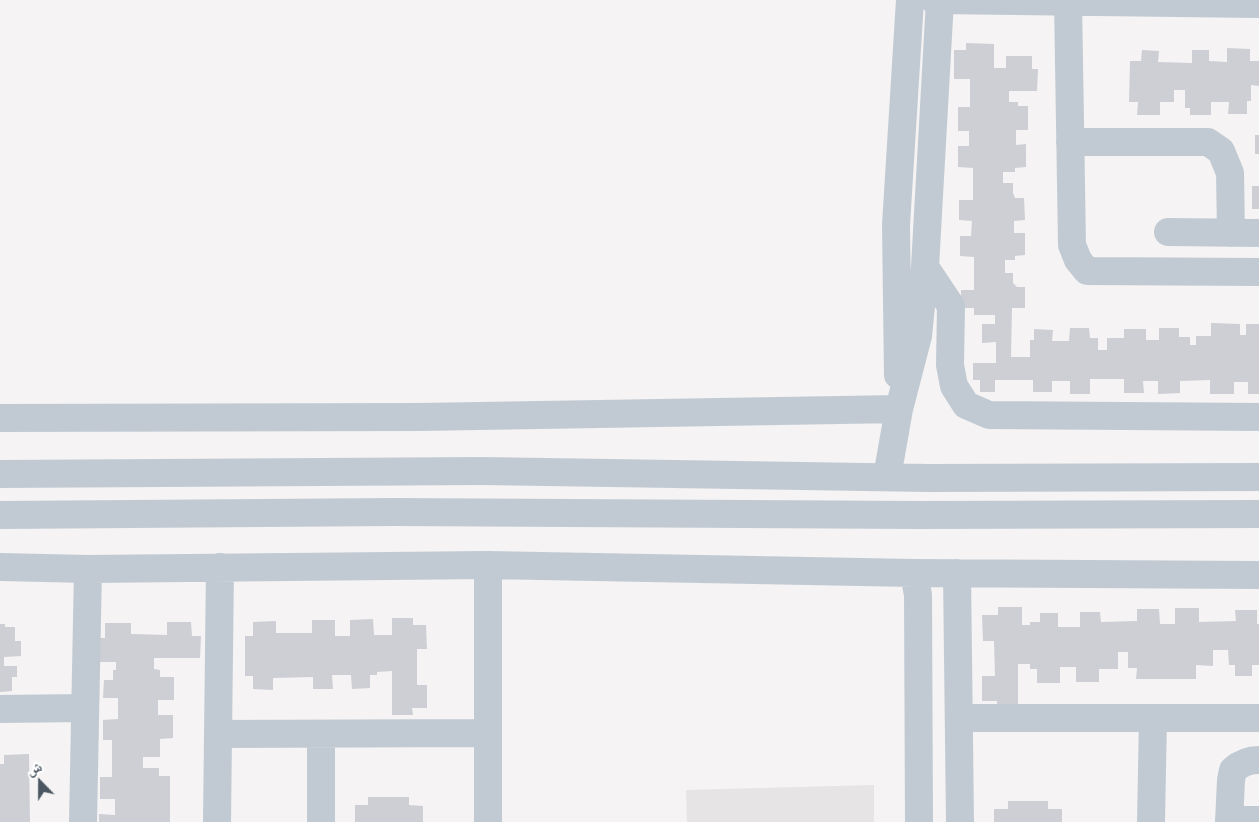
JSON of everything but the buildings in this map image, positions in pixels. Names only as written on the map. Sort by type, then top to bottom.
[{"type":"street","points":[[899,409],[896,225],[910,0]]},
{"type":"street","points":[[934,0],[1259,4]]},
{"type":"street","points":[[887,477],[899,409],[918,336],[926,266],[940,0]]},
{"type":"street","points":[[1068,1],[1072,245],[1078,260],[1087,271],[1259,272]]},
{"type":"street","points":[[1070,142],[1208,142],[1221,151],[1230,173],[1230,233]]},
{"type":"street","points":[[1168,232],[1259,233]]},
{"type":"street","points":[[926,266],[951,306],[950,365],[954,386],[966,405],[989,415],[1259,417]]},
{"type":"street","points":[[0,418],[419,417],[899,409]]},
{"type":"street","points":[[0,474],[482,470],[887,477],[1259,477]]},
{"type":"street","points":[[0,515],[394,512],[919,515],[1259,514]]},
{"type":"street","points":[[488,565],[488,822]]},
{"type":"street","points":[[0,567],[88,569],[488,565],[914,573],[1259,575]]},
{"type":"street","points":[[217,822],[220,568]]},
{"type":"street","points":[[83,822],[88,569]]},
{"type":"street","points":[[914,573],[918,595],[919,822]]},
{"type":"street","points":[[957,573],[960,822]]},
{"type":"street","points":[[0,710],[85,708]]},
{"type":"street","points":[[959,718],[1254,718],[1255,760],[1241,764],[1233,770],[1229,821],[1259,820]]},
{"type":"street","points":[[1151,822],[1152,718]]},
{"type":"street","points":[[218,734],[488,733]]},
{"type":"street","points":[[321,822],[322,734]]},
{"type":"shaded area","points":[[874,785],[874,822],[687,822],[686,790]]}]
